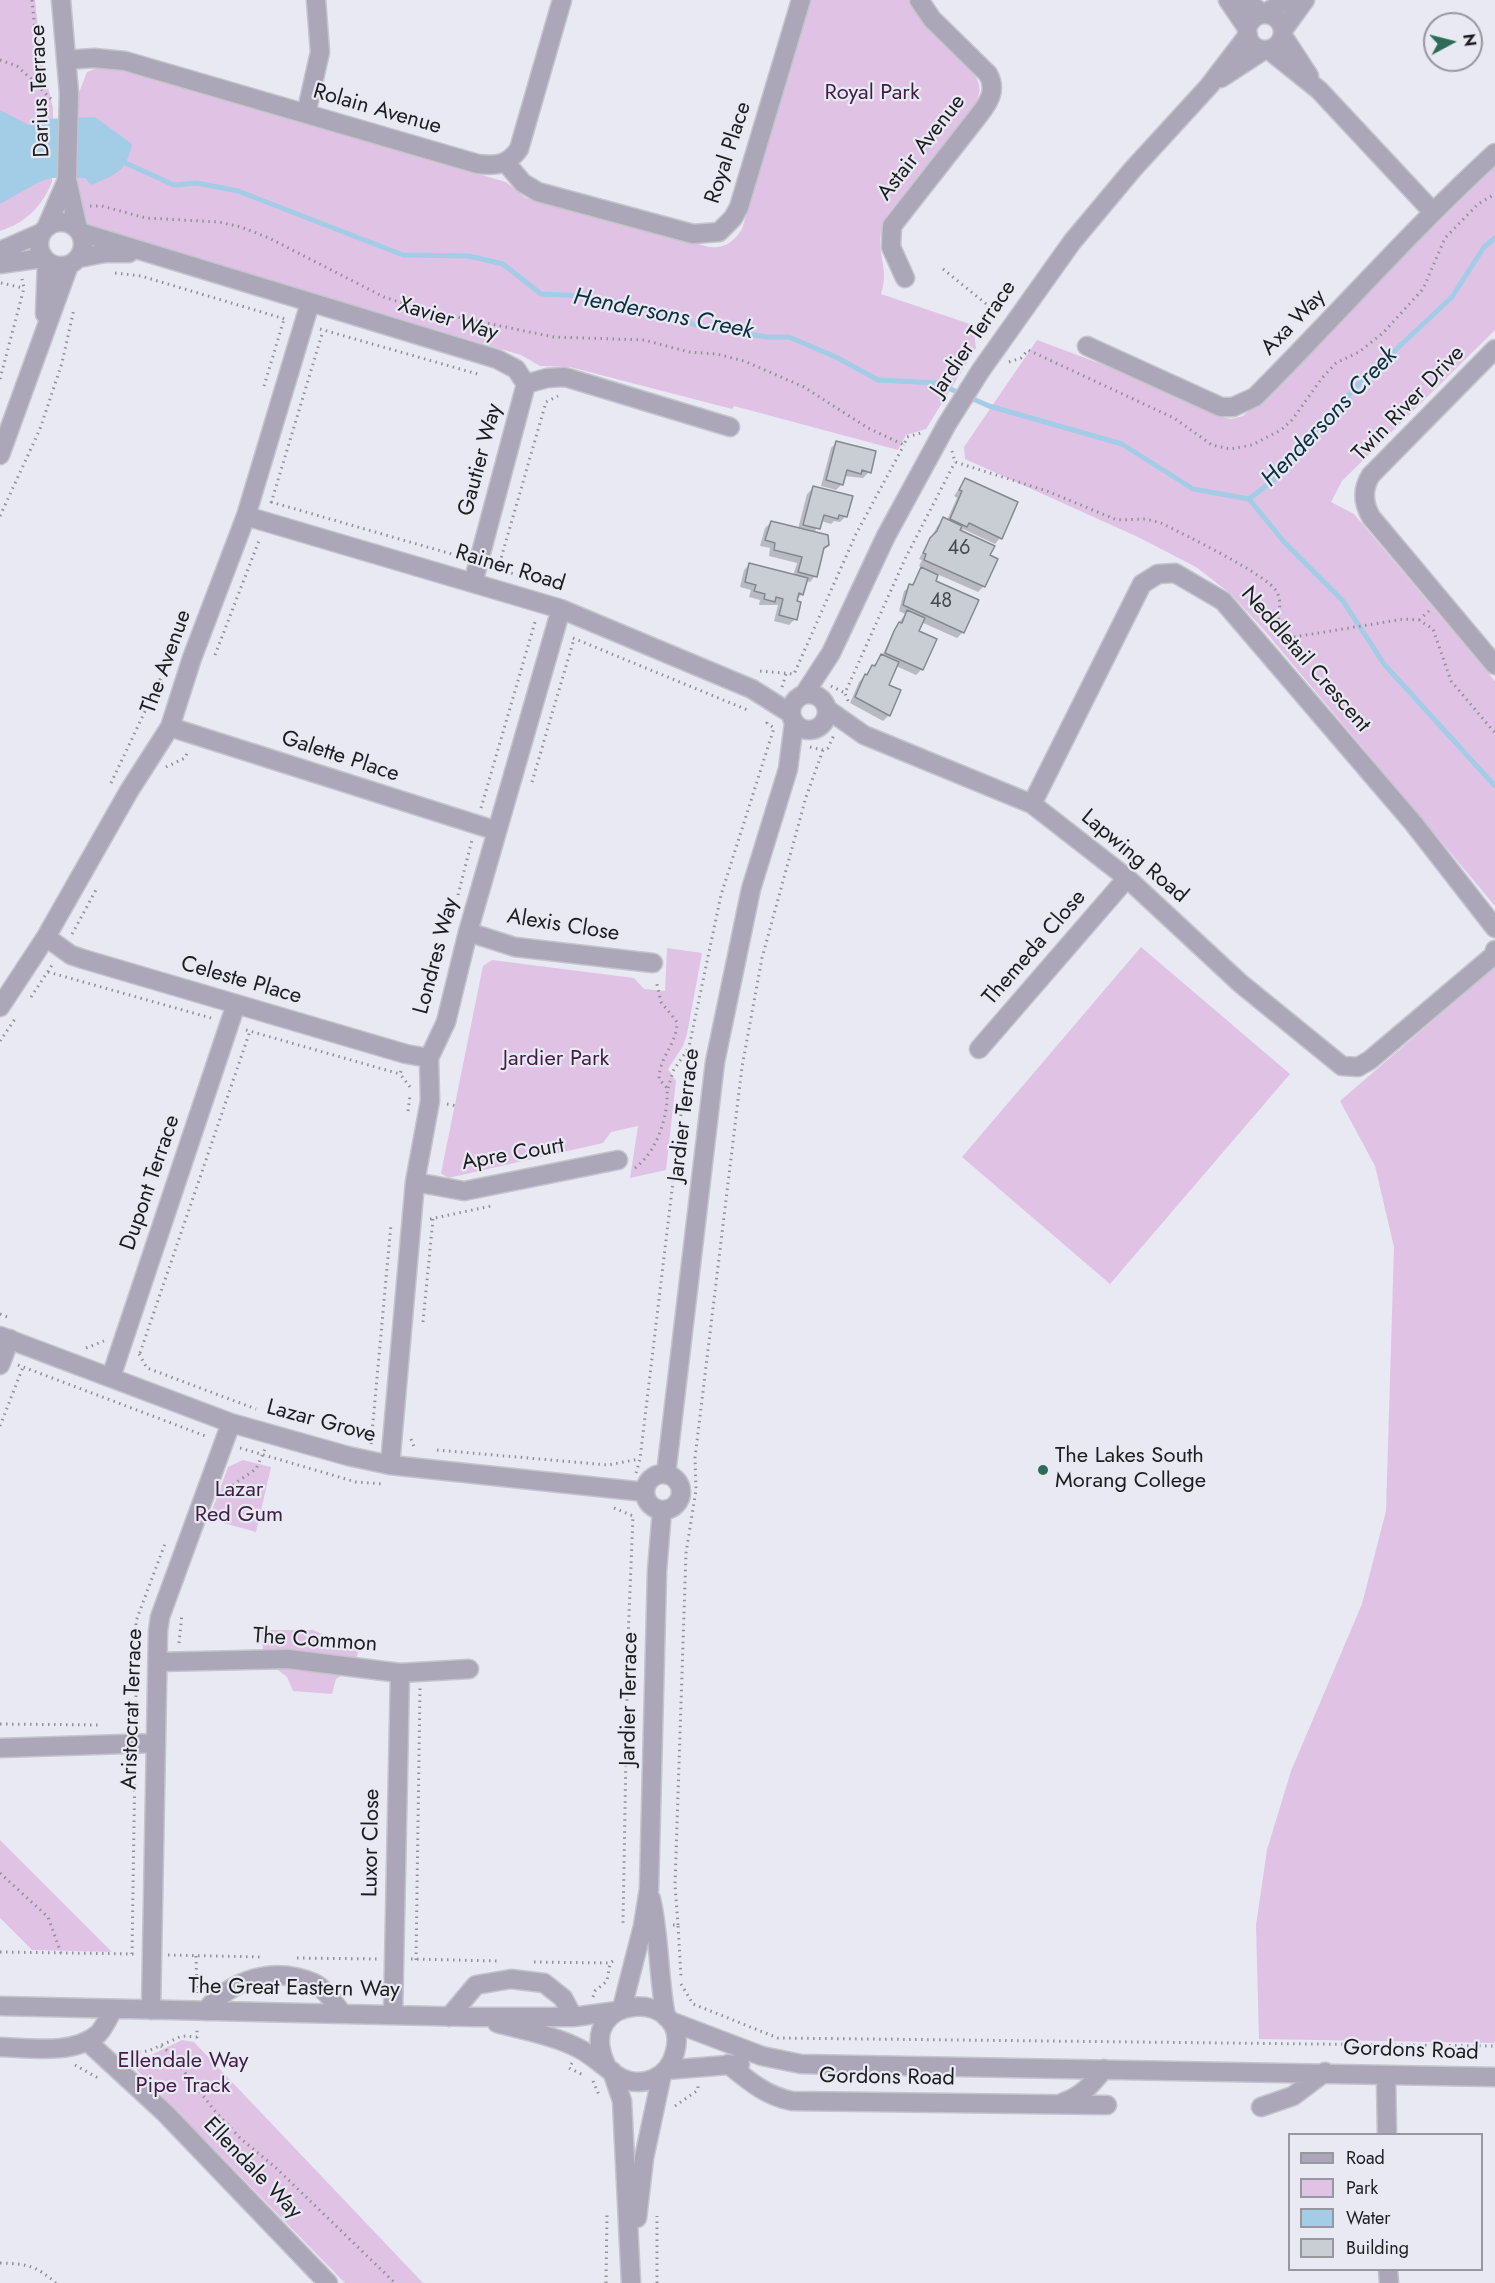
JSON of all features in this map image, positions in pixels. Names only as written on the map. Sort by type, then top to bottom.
[{"type":"street","name":"Darius Terrace","points":[[61,0],[66,60],[62,110],[72,209],[79,231]]},
{"type":"street","points":[[306,114],[320,52],[316,0]]},
{"type":"street","points":[[506,163],[519,149],[524,135],[562,0]]},
{"type":"street","name":"Royal Place","points":[[506,163],[523,183],[538,192],[693,234],[719,232],[734,218],[739,207],[801,0]]},
{"type":"street","name":"Astair Avenue","points":[[905,278],[891,247],[892,226],[979,115],[990,99],[992,86],[988,74],[932,19],[919,0]]},
{"type":"street","points":[[1228,0],[1253,45],[1266,50],[1319,90],[1432,211]]},
{"type":"street","points":[[1245,0],[1264,13],[1276,16],[1283,33],[1319,90]]},
{"type":"street","points":[[1247,32],[1253,18],[1288,0]]},
{"type":"street","points":[[1266,50],[1278,45],[1283,33],[1305,0]]},
{"type":"street","name":"Jardier Terrace","points":[[802,695],[831,653],[886,536],[943,431],[981,370],[1072,242],[1133,169],[1209,86],[1247,32]]},
{"type":"street","name":"Jardier Terrace","points":[[1209,86],[1266,50]]},
{"type":"street","name":"Rolain Avenue","points":[[66,60],[94,58],[125,61],[478,164],[506,163]]},
{"type":"street","name":"Axa Way","points":[[1087,346],[1221,407],[1242,404],[1255,397],[1323,329],[1432,211],[1495,153]]},
{"type":"street","name":"Darius Terrace","points":[[44,230],[68,180]]},
{"type":"street","points":[[0,251],[44,230],[53,223],[66,222],[79,231],[83,245],[44,334],[0,455]]},
{"type":"street","points":[[44,230],[38,246],[45,260],[44,334]]},
{"type":"street","name":"Xavier Way","points":[[79,231],[143,253],[497,360],[516,369],[526,384]]},
{"type":"street","name":"Xavier Way","points":[[74,262],[105,253],[143,253]]},
{"type":"street","points":[[9,263],[45,260],[57,267],[74,262]]},
{"type":"street","name":"The Avenue","points":[[0,1007],[46,937],[129,791],[170,727],[192,658],[246,516],[310,303]]},
{"type":"street","name":"Twin River Drive","points":[[1495,350],[1371,475],[1364,494],[1366,509],[1371,517],[1495,665]]},
{"type":"street","points":[[526,384],[547,378],[566,377],[730,427]]},
{"type":"street","name":"Gautier Way","points":[[473,583],[526,384]]},
{"type":"street","name":"Rainer Road","points":[[246,516],[561,609],[752,689],[792,718]]},
{"type":"street","name":"Neddletail Crescent","points":[[1032,804],[1142,584],[1158,574],[1175,573],[1223,601],[1414,824],[1495,928]]},
{"type":"street","name":"Londres Way","points":[[390,1465],[415,1182],[430,1101],[429,1058],[446,1022],[496,831],[561,609]]},
{"type":"street","name":"Jardier Terrace","points":[[788,769],[826,719],[831,653]]},
{"type":"street","name":"Rainer Road","points":[[752,689],[802,695]]},
{"type":"street","points":[[802,695],[816,695],[826,719],[802,729],[792,718],[794,701],[802,695]]},
{"type":"street","name":"Jardier Terrace","points":[[666,1474],[715,1062],[751,889],[788,769],[792,718]]},
{"type":"street","name":"Lapwing Road","points":[[826,719],[1032,804],[1127,878],[1240,983],[1342,1066],[1358,1067],[1370,1060],[1494,955],[1495,950]]},
{"type":"street","name":"Galette Place","points":[[170,727],[496,831]]},
{"type":"street","name":"Themeda Close","points":[[979,1048],[1127,878]]},
{"type":"street","name":"Alexis Close","points":[[468,932],[515,947],[653,963]]},
{"type":"street","name":"Celeste Place","points":[[46,937],[71,955],[406,1054],[429,1058]]},
{"type":"street","name":"Dupont Terrace","points":[[111,1377],[236,1004]]},
{"type":"street","name":"Apre Court","points":[[415,1182],[464,1191],[618,1160]]},
{"type":"street","points":[[1,1362],[5,1338]]},
{"type":"street","name":"Lazar Grove","points":[[5,1338],[231,1423],[348,1456],[390,1465],[645,1492]]},
{"type":"street","name":"Aristocrat Terrace","points":[[151,2010],[160,1617],[231,1423]]},
{"type":"street","points":[[666,1474],[678,1482],[681,1494],[677,1504],[662,1510],[650,1504],[645,1492],[649,1480],[666,1474]]},
{"type":"street","name":"Jardier Terrace","points":[[662,1510],[657,1571],[649,1889],[650,1925],[668,2019]]},
{"type":"street","name":"The Common","points":[[158,1662],[288,1659],[400,1672],[469,1669]]},
{"type":"street","name":"Luxor Close","points":[[393,2015],[400,1672]]},
{"type":"street","points":[[0,1748],[156,1743]]},
{"type":"street","name":"Jardier Terrace","points":[[620,2009],[650,1925]]},
{"type":"street","points":[[205,2011],[220,1994],[243,1981],[279,1975],[316,1984],[343,2014]]},
{"type":"street","points":[[449,2017],[476,1985],[511,1979],[544,1983],[580,2016]]},
{"type":"street","points":[[631,2262],[644,2158],[664,2072],[673,2059],[676,2047],[675,2033],[668,2019],[645,2005],[620,2009],[608,2019],[601,2036],[601,2054],[622,2102],[631,2283]]},
{"type":"street","name":"The Great Eastern Way","points":[[0,2006],[449,2017],[580,2016],[620,2009]]},
{"type":"street","points":[[0,2047],[52,2049],[88,2042],[100,2032],[113,2010]]},
{"type":"street","name":"The Great Eastern Way","points":[[474,2017],[578,2048],[609,2068]]},
{"type":"street","name":"Gordons Road","points":[[668,2019],[701,2034],[762,2056],[801,2064]]},
{"type":"street","name":"Ellendale Way","points":[[88,2042],[165,2113],[328,2283]]},
{"type":"street","name":"Gordons Road","points":[[664,2072],[728,2064],[801,2064],[1325,2072],[1386,2076],[1495,2077]]},
{"type":"street","name":"Gordons Road","points":[[728,2064],[760,2090],[776,2098],[792,2102],[1107,2105]]},
{"type":"street","points":[[609,2068],[621,2078],[642,2082],[664,2072]]},
{"type":"street","name":"Gordons Road","points":[[1056,2104],[1076,2098],[1089,2088],[1104,2069]]},
{"type":"street","name":"Gordons Road","points":[[1261,2107],[1293,2096],[1325,2072]]},
{"type":"street","points":[[1386,2076],[1387,2133]]},
{"type":"path","points":[[32,0],[41,89]]},
{"type":"path","points":[[0,60],[17,66],[62,110]]},
{"type":"path","points":[[72,209],[92,205],[146,218],[189,219],[241,226],[287,246],[384,297],[423,310],[554,337],[644,339],[689,352],[717,354],[744,361],[804,387],[868,428],[904,445]]},
{"type":"path","points":[[0,379],[24,288],[9,263]]},
{"type":"path","points":[[943,269],[990,307]]},
{"type":"path","points":[[107,272],[141,276],[487,377]]},
{"type":"path","points":[[0,516],[40,429],[62,363],[76,302]]},
{"type":"path","points":[[264,387],[284,319]]},
{"type":"path","points":[[498,569],[546,402],[558,396],[569,399]]},
{"type":"path","points":[[752,668],[794,674],[856,534],[908,437],[927,430],[943,431],[951,443],[955,462],[905,559],[844,693],[849,699],[826,719],[828,748],[823,750],[806,797],[762,958],[742,1067],[694,1458],[696,1490],[686,1552],[675,1886],[681,1985],[693,2004],[704,2010],[778,2037],[1495,2046]]},
{"type":"path","points":[[955,462],[1047,491],[1118,520],[1145,519],[1161,523],[1271,585],[1279,597],[1278,625],[1281,633],[1288,638],[1404,619],[1419,620],[1433,629],[1451,681],[1495,733]]},
{"type":"path","points":[[271,502],[459,556],[523,577]]},
{"type":"path","points":[[459,556],[465,535]]},
{"type":"path","points":[[259,540],[271,544]]},
{"type":"path","points":[[535,622],[555,628],[574,639],[750,711],[767,723]]},
{"type":"path","points":[[532,783],[574,639]]},
{"type":"path","points":[[105,793],[177,644]]},
{"type":"path","points":[[653,963],[661,1002],[678,1022],[674,1041],[660,1064],[659,1079],[668,1088]]},
{"type":"path","points":[[140,1354],[250,1031]]},
{"type":"path","points":[[618,1160],[629,1168],[635,1168],[644,1161],[664,1120],[668,1088],[673,1071],[689,1047]]},
{"type":"path","points":[[0,1314],[11,1319]]},
{"type":"path","points":[[76,1344],[87,1348],[104,1341],[121,1347],[140,1354],[147,1368],[257,1410]]},
{"type":"path","points":[[1,1362],[23,1367],[224,1443],[356,1482],[392,1485]]},
{"type":"path","points":[[0,1426],[23,1367]]},
{"type":"path","points":[[359,1442],[391,1447],[422,1448]]},
{"type":"path","points":[[433,1449],[608,1465],[640,1459]]},
{"type":"path","points":[[605,1505],[633,1516],[628,1639],[623,1933]]},
{"type":"path","points":[[416,1960],[421,1671]]},
{"type":"path","points":[[0,1724],[102,1725]]},
{"type":"path","points":[[0,1873],[48,1917],[62,1953]]},
{"type":"path","points":[[623,1923],[678,1925]]},
{"type":"path","points":[[0,1952],[276,1957]]},
{"type":"path","points":[[530,1962],[610,1963],[623,1954]]},
{"type":"path","points":[[287,1957],[507,1961]]},
{"type":"path","points":[[580,2016],[595,1991],[607,1981],[610,1963]]},
{"type":"path","points":[[701,2034],[704,2010]]},
{"type":"path","points":[[161,2046],[169,2052],[214,2110],[241,2139],[282,2174],[394,2283]]},
{"type":"path","points":[[578,2048],[570,2068],[592,2079],[601,2099]]},
{"type":"path","points":[[673,2116],[675,2105],[698,2090],[699,2066]]},
{"type":"path","points":[[657,2205],[657,2283]]},
{"type":"path","points":[[606,2283],[608,2213]]},
{"type":"path","points":[[0,2263],[27,2264],[41,2270],[56,2283]]},
{"type":"green space","points":[[0,0],[35,0],[42,62],[53,108],[52,182],[32,213],[0,231]]},
{"type":"green space","name":"Royal Park","points":[[811,0],[908,0],[924,23],[968,66],[979,85],[979,94],[973,107],[888,214],[880,237],[884,273],[881,294],[973,325],[976,348],[926,429],[906,435],[898,450],[734,406],[732,409],[570,367],[540,366],[521,355],[85,225],[77,193],[78,95],[87,72],[100,67],[121,70],[506,182],[526,198],[709,247],[724,246],[736,238],[742,229]]},
{"type":"green space","points":[[1495,166],[1495,330],[1342,481],[1331,502],[1354,514],[1495,681],[1495,906],[1264,630],[1231,594],[1196,567],[1138,537],[965,459],[964,447],[1037,340],[1120,371],[1218,416],[1231,419],[1243,416]]},
{"type":"green space","points":[[1141,947],[1290,1074],[1110,1284],[962,1157]]},
{"type":"green space","name":"Jardier Park","points":[[667,948],[702,953],[687,1034],[683,1046],[668,1069],[676,1081],[666,1170],[630,1178],[638,1126],[611,1132],[603,1143],[448,1178],[441,1173],[483,966],[492,960],[634,978],[644,989],[665,991]]},
{"type":"green space","points":[[1495,967],[1495,2043],[1259,2039],[1256,1925],[1267,1850],[1291,1771],[1362,1604],[1386,1511],[1394,1247],[1375,1166],[1340,1101]]},
{"type":"green space","name":"Lazar Red Gum","points":[[243,1460],[271,1467],[256,1532],[209,1519],[228,1467]]},
{"type":"green space","points":[[261,1630],[313,1630],[345,1644],[360,1646],[353,1668],[336,1679],[332,1694],[293,1691],[287,1677],[264,1659]]},
{"type":"green space","points":[[0,1840],[112,1952],[32,1950],[0,1918]]},
{"type":"green space","name":"Ellendale Way Pipe Track","points":[[182,2040],[194,2042],[423,2283],[345,2283],[127,2060],[147,2057]]},
{"type":"water","points":[[0,110],[29,125],[42,119],[95,117],[132,144],[130,153],[119,171],[91,185],[85,178],[51,178],[39,182],[0,204]]},
{"type":"building","points":[[836,441],[876,451],[871,473],[862,470],[861,474],[847,470],[843,485],[826,480]]},
{"type":"building","points":[[965,478],[1018,502],[1002,539],[969,523],[967,527],[950,519]]},
{"type":"building","points":[[813,486],[853,496],[847,517],[839,515],[838,519],[824,515],[820,529],[803,525]]},
{"type":"building","points":[[943,517],[962,526],[960,530],[995,546],[990,555],[998,559],[985,587],[924,560],[926,554],[923,553]]},
{"type":"building","points":[[771,521],[828,535],[829,545],[824,548],[817,577],[798,572],[802,557],[774,550],[775,543],[765,540]]},
{"type":"building","points":[[749,563],[808,578],[803,595],[799,593],[797,601],[801,602],[797,620],[779,615],[783,599],[776,597],[775,602],[764,599],[765,594],[754,591],[756,585],[745,582]]},
{"type":"building","points":[[921,567],[938,575],[936,581],[979,600],[964,633],[903,605],[909,584],[913,585]]},
{"type":"building","points":[[907,610],[925,618],[919,631],[937,639],[923,670],[885,653],[894,631],[899,622],[902,623]]},
{"type":"building","points":[[881,654],[899,662],[889,685],[901,690],[890,716],[855,697],[865,674],[867,675],[872,665],[875,666]]},
{"type":"waterway","name":"Hendersons Creek","points":[[121,161],[174,185],[197,183],[238,191],[403,255],[469,256],[503,264],[541,294],[584,296],[650,308],[701,327],[767,337],[789,337],[836,357],[878,380],[937,383],[989,406],[1122,444],[1193,489],[1249,499],[1275,479],[1356,387],[1452,297],[1484,247],[1495,238]]},
{"type":"waterway","points":[[1249,499],[1285,543],[1343,601],[1384,664],[1495,786]]},
{"type":"place","name":"The Lakes South Morang College","points":[[1043,1470]]}]
